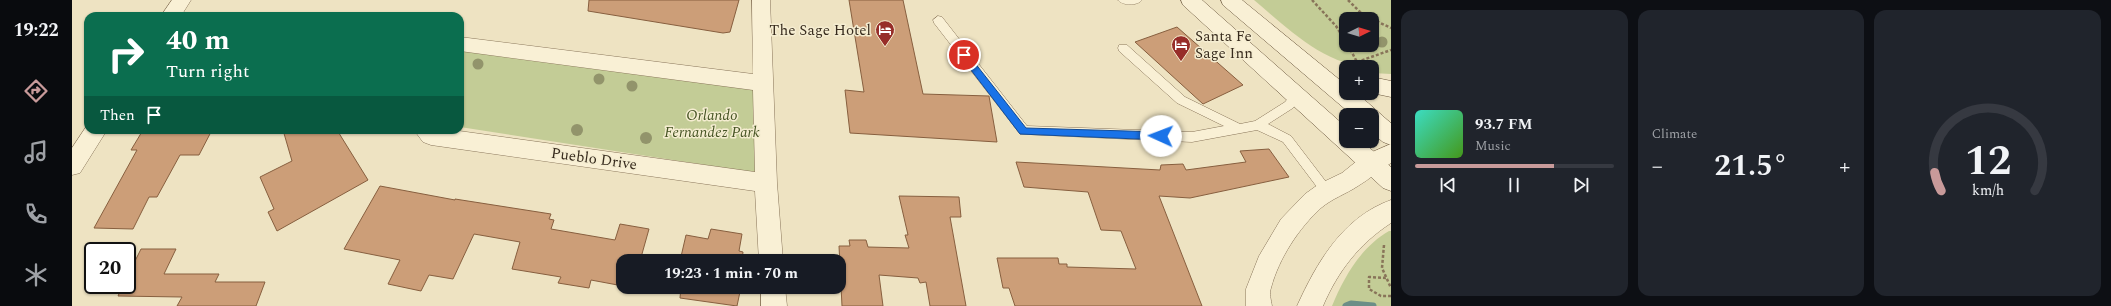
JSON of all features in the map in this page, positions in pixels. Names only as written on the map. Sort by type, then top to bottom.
[{"type":"street","points":[[174,12],[182,0]]},
{"type":"street","points":[[761,0],[766,183],[771,254]]},
{"type":"street","points":[[1190,0],[1339,133]]},
{"type":"street","points":[[1230,0],[1358,108]]},
{"type":"street","points":[[464,45],[763,84]]},
{"type":"street","points":[[1289,49],[1339,65]]},
{"type":"street","points":[[1379,86],[1391,89]]},
{"type":"street","points":[[1379,126],[1391,136]]},
{"type":"street","points":[[72,166],[93,134]]},
{"type":"street","name":"Pueblo Drive","points":[[429,134],[431,136],[766,183]]},
{"type":"street","points":[[1362,148],[1381,158],[1391,181]]},
{"type":"street","points":[[1259,306],[1258,289],[1268,264],[1289,226],[1313,201],[1327,191],[1350,180],[1381,158]]},
{"type":"street","points":[[1310,306],[1320,283],[1334,259],[1360,232],[1391,210]]},
{"type":"street","points":[[773,294],[774,306]]},
{"type":"lane","points":[[1123,0],[1137,0]]},
{"type":"lane","points":[[938,20],[1024,131],[1192,137],[1258,125],[1289,105],[1297,95]]},
{"type":"lane","points":[[1122,48],[1181,100],[1238,128]]},
{"type":"lane","points":[[1258,125],[1287,139],[1327,191]]},
{"type":"path","points":[[1312,0],[1339,31]]},
{"type":"path","points":[[1348,0],[1360,12]]},
{"type":"path","points":[[1379,22],[1391,28]]},
{"type":"path","points":[[1364,60],[1370,56],[1391,50]]},
{"type":"path","points":[[1390,240],[1384,244],[1382,253],[1382,268],[1391,288]]},
{"type":"path","points":[[1386,278],[1369,277],[1369,289],[1381,296],[1391,296]]},
{"type":"green space","points":[[1254,0],[1391,0],[1391,74],[1379,73],[1379,60],[1339,60],[1323,53],[1294,34]]},
{"type":"green space","name":"Orlando Fernandez Park","points":[[464,51],[755,87],[757,173],[464,128]]},
{"type":"green space","points":[[1391,231],[1391,306],[1332,306],[1342,284],[1354,264],[1370,245]]},
{"type":"building","points":[[589,0],[739,0],[730,32],[723,33],[588,11]]},
{"type":"building","name":"The Sage Hotel","points":[[849,0],[903,0],[923,94],[989,96],[997,142],[850,133],[845,90],[864,92]]},
{"type":"building","points":[[1177,27],[1243,85],[1203,104],[1135,42]]},
{"type":"building","points":[[141,134],[210,134],[199,155],[180,155],[157,197],[149,197],[133,229],[94,228],[137,150],[131,150]]},
{"type":"building","points":[[284,134],[339,134],[368,180],[277,231],[268,212],[274,209],[260,177],[292,161]]},
{"type":"building","points":[[1269,149],[1289,177],[1190,198],[1159,196],[1202,306],[1015,306],[1009,288],[1003,288],[997,258],[1058,258],[1059,264],[1067,264],[1067,267],[1136,269],[1121,231],[1101,230],[1088,192],[1024,187],[1016,162],[1160,170],[1161,165],[1183,164],[1186,170],[1246,162],[1240,151]]},
{"type":"building","points":[[380,186],[455,200],[551,214],[549,219],[554,220],[551,229],[615,240],[620,224],[649,229],[642,254],[616,254],[616,285],[591,280],[589,288],[558,283],[561,277],[512,269],[520,242],[474,234],[453,279],[429,275],[421,291],[388,284],[400,260],[344,249]]},
{"type":"building","points":[[899,196],[959,197],[961,217],[950,217],[966,306],[930,306],[926,282],[920,283],[918,278],[879,275],[883,306],[842,306],[841,294],[846,294],[846,254],[839,254],[839,246],[850,246],[849,240],[866,240],[868,247],[909,248],[905,235],[908,235]]},
{"type":"building","points":[[711,229],[742,234],[739,251],[743,252],[743,254],[682,254],[686,235],[708,239]]},
{"type":"building","points":[[141,249],[176,249],[164,274],[219,274],[215,282],[265,282],[256,306],[177,306],[182,297],[118,296],[119,294],[136,294],[136,259]]},
{"type":"building","points":[[680,294],[740,294],[737,306],[680,298]]},
{"type":"waterway","points":[[1346,306],[1351,304],[1373,306]]},
{"type":"place","name":"The Sage Hotel","points":[[885,47]]},
{"type":"place","name":"Santa Fe Sage Inn","points":[[1181,62]]},
{"type":"route","points":[[964,55],[1024,131],[1161,136]]}]
